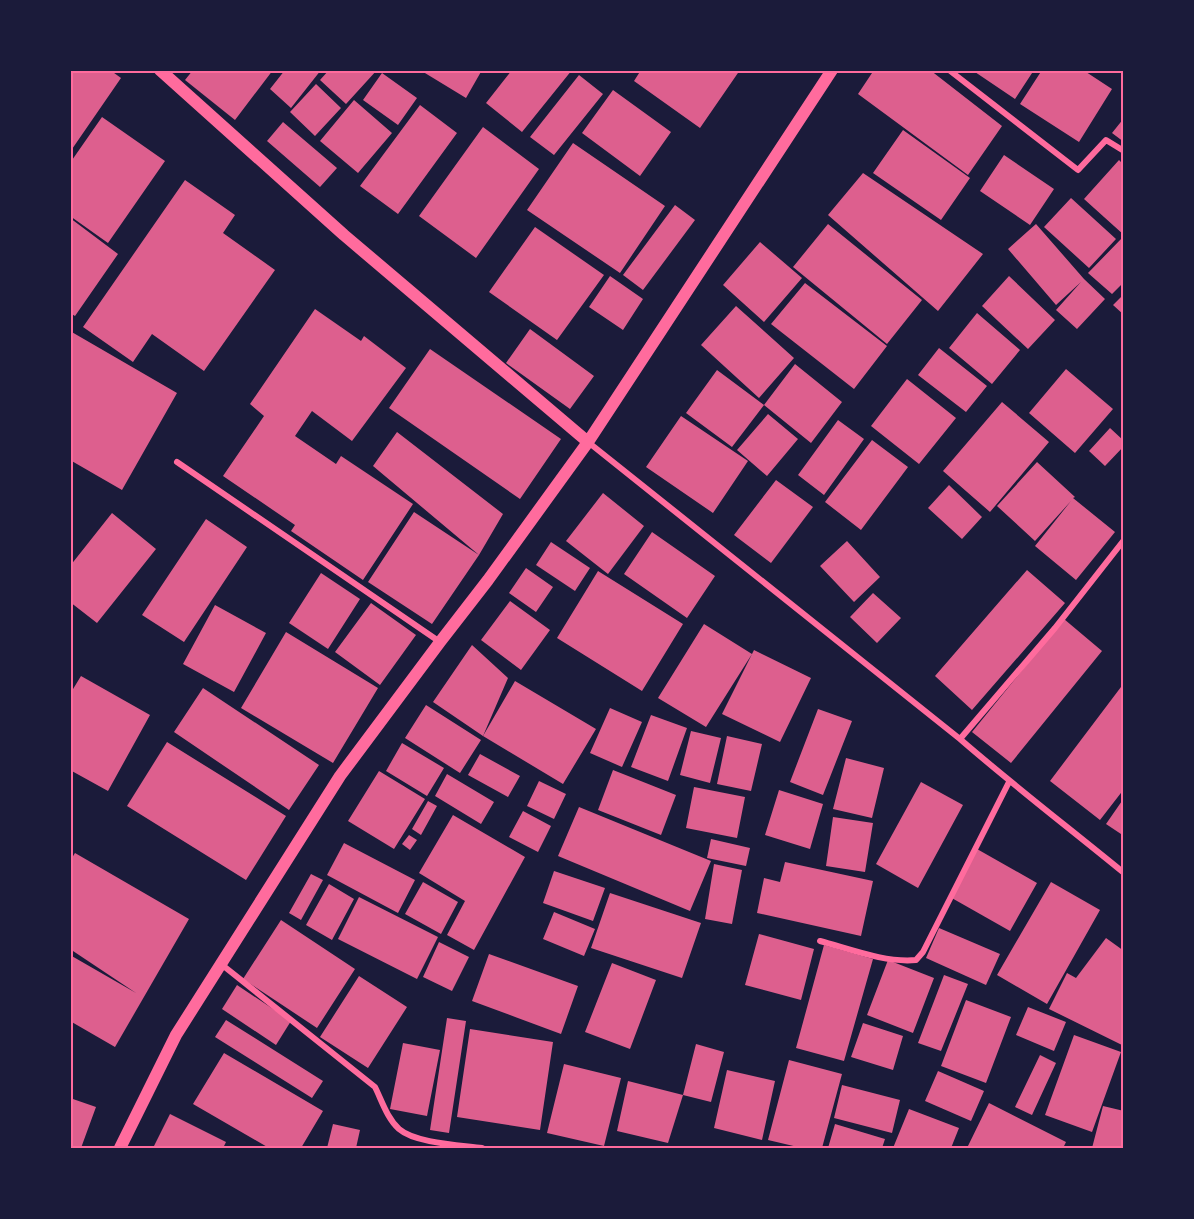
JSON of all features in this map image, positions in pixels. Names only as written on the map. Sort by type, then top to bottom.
[{"type":"main road","points":[[160,70],[344,235],[588,442]]},
{"type":"main road","points":[[120,1149],[176,1035],[340,776],[488,580],[588,442],[832,70]]},
{"type":"street","points":[[949,70],[1078,170],[1106,140],[1124,151]]},
{"type":"street","points":[[588,442],[1124,873]]},
{"type":"street","points":[[177,462],[440,642]]},
{"type":"street","points":[[960,739],[1055,628],[1124,540]]},
{"type":"street","points":[[820,941],[879,956],[907,961],[916,960],[1009,782]]},
{"type":"street","points":[[220,964],[375,1087],[388,1114],[398,1128],[410,1136],[482,1149]]},
{"type":"building","points":[[70,70],[110,70],[121,78],[70,152]]},
{"type":"building","points":[[193,70],[273,70],[235,120],[185,80]]},
{"type":"building","points":[[285,70],[321,70],[291,108],[270,89]]},
{"type":"building","points":[[329,70],[377,70],[346,104],[320,80]]},
{"type":"building","points":[[420,70],[482,70],[466,98]]},
{"type":"building","points":[[512,70],[572,70],[522,132],[486,103]]},
{"type":"building","points":[[641,70],[740,70],[700,128],[634,81]]},
{"type":"building","points":[[874,70],[930,70],[1002,126],[968,175],[858,94]]},
{"type":"building","points":[[976,70],[1034,70],[1015,99],[975,72]]},
{"type":"building","points":[[1042,70],[1083,70],[1112,89],[1079,142],[1020,104]]},
{"type":"building","points":[[382,73],[417,98],[398,125],[363,100]]},
{"type":"building","points":[[579,75],[603,94],[554,155],[530,137]]},
{"type":"building","points":[[316,84],[341,108],[315,136],[290,112]]},
{"type":"building","points":[[613,90],[671,132],[640,176],[582,133]]},
{"type":"building","points":[[354,100],[392,133],[358,173],[320,141]]},
{"type":"building","points":[[420,105],[457,133],[398,214],[360,186]]},
{"type":"building","points":[[102,117],[165,161],[108,243],[70,216],[70,163]]},
{"type":"building","points":[[1124,118],[1124,142],[1112,133]]},
{"type":"building","points":[[283,122],[337,168],[320,187],[267,141]]},
{"type":"building","points":[[483,127],[539,169],[476,258],[419,216]]},
{"type":"building","points":[[903,130],[970,178],[941,220],[873,173]]},
{"type":"building","points":[[573,143],[665,206],[620,273],[527,210]]},
{"type":"building","points":[[1004,155],[1054,189],[1030,225],[980,191]]},
{"type":"building","points":[[1119,160],[1124,165],[1124,235],[1084,199]]},
{"type":"building","points":[[863,173],[983,254],[938,311],[828,215]]},
{"type":"building","points":[[185,180],[235,215],[223,233],[275,270],[204,371],[152,334],[133,362],[83,327]]},
{"type":"building","points":[[1071,198],[1116,239],[1089,268],[1044,227]]},
{"type":"building","points":[[675,205],[695,220],[643,290],[623,275]]},
{"type":"building","points":[[70,218],[118,254],[75,316],[70,313]]},
{"type":"building","points":[[828,224],[922,300],[887,344],[793,267]]},
{"type":"building","points":[[1036,224],[1084,279],[1105,299],[1077,329],[1056,310],[1081,282],[1056,305],[1008,249]]},
{"type":"building","points":[[535,227],[604,275],[557,340],[489,292]]},
{"type":"building","points":[[1122,238],[1124,282],[1112,294],[1088,273]]},
{"type":"building","points":[[760,242],[802,278],[764,322],[723,285]]},
{"type":"building","points":[[610,276],[643,299],[623,330],[589,307]]},
{"type":"building","points":[[1009,276],[1055,320],[1028,349],[982,306]]},
{"type":"building","points":[[805,283],[887,346],[854,389],[771,324]]},
{"type":"building","points":[[1124,294],[1124,315],[1113,305]]},
{"type":"building","points":[[736,306],[794,358],[759,398],[701,345]]},
{"type":"building","points":[[315,309],[361,341],[364,336],[406,368],[352,441],[312,411],[295,436],[336,464],[341,456],[413,504],[363,580],[291,531],[295,525],[223,476],[264,416],[250,404]]},
{"type":"building","points":[[977,313],[1020,350],[992,384],[949,348]]},
{"type":"building","points":[[530,329],[594,376],[570,409],[506,363]]},
{"type":"building","points":[[70,331],[177,393],[122,490],[70,460]]},
{"type":"building","points":[[939,348],[987,386],[966,412],[918,375]]},
{"type":"building","points":[[430,349],[561,439],[520,499],[389,408]]},
{"type":"building","points":[[795,364],[842,402],[811,443],[764,405]]},
{"type":"building","points":[[1066,369],[1113,409],[1075,453],[1029,413]]},
{"type":"building","points":[[717,370],[764,405],[732,447],[686,413]]},
{"type":"building","points":[[907,379],[956,418],[919,464],[871,426]]},
{"type":"building","points":[[1002,402],[1049,442],[990,512],[943,471]]},
{"type":"building","points":[[768,414],[798,439],[767,476],[737,450]]},
{"type":"building","points":[[681,416],[748,461],[713,513],[646,467]]},
{"type":"building","points":[[838,420],[864,439],[824,495],[798,475]]},
{"type":"building","points":[[1110,428],[1124,441],[1124,446],[1105,466],[1089,451]]},
{"type":"building","points":[[397,432],[503,514],[479,555],[373,466]]},
{"type":"building","points":[[872,440],[908,467],[861,530],[825,502]]},
{"type":"building","points":[[1037,462],[1075,497],[1073,498],[1115,532],[1076,580],[1035,546],[1071,501],[1035,541],[997,506]]},
{"type":"building","points":[[776,480],[813,507],[771,563],[734,535]]},
{"type":"building","points":[[949,485],[982,517],[962,539],[928,508]]},
{"type":"building","points":[[603,493],[644,526],[608,574],[566,541]]},
{"type":"building","points":[[414,512],[479,555],[432,624],[368,582]]},
{"type":"building","points":[[112,513],[156,549],[97,623],[70,602],[70,566]]},
{"type":"building","points":[[206,519],[247,547],[184,642],[142,615]]},
{"type":"building","points":[[652,532],[715,576],[687,618],[624,574]]},
{"type":"building","points":[[847,541],[880,577],[854,602],[820,566]]},
{"type":"building","points":[[551,542],[590,568],[575,591],[536,565]]},
{"type":"building","points":[[526,568],[553,587],[536,612],[509,593]]},
{"type":"building","points":[[1027,570],[1065,603],[972,710],[935,676]]},
{"type":"building","points":[[598,571],[683,624],[642,691],[557,638]]},
{"type":"building","points":[[321,573],[360,599],[328,649],[289,623]]},
{"type":"building","points":[[873,593],[901,618],[877,643],[850,617]]},
{"type":"building","points":[[510,601],[550,630],[521,670],[481,640]]},
{"type":"building","points":[[371,603],[416,635],[380,685],[335,652]]},
{"type":"building","points":[[215,605],[266,633],[234,692],[183,664]]},
{"type":"building","points":[[1064,619],[1102,651],[1011,763],[972,732]]},
{"type":"building","points":[[704,624],[752,654],[706,727],[658,698]]},
{"type":"building","points":[[286,632],[378,688],[333,763],[241,708]]},
{"type":"building","points":[[472,645],[508,678],[483,736],[433,702]]},
{"type":"building","points":[[754,650],[811,678],[780,742],[722,714]]},
{"type":"building","points":[[81,676],[150,715],[108,791],[70,770],[70,694]]},
{"type":"building","points":[[515,681],[596,729],[563,784],[483,736]]},
{"type":"building","points":[[1124,683],[1124,789],[1100,820],[1050,781]]},
{"type":"building","points":[[203,688],[319,765],[289,810],[174,732]]},
{"type":"building","points":[[426,705],[481,740],[460,773],[405,738]]},
{"type":"building","points":[[610,708],[642,722],[622,767],[590,753]]},
{"type":"building","points":[[818,709],[852,721],[823,795],[790,782]]},
{"type":"building","points":[[651,715],[687,728],[668,781],[631,767]]},
{"type":"building","points":[[691,731],[721,738],[710,783],[680,775]]},
{"type":"building","points":[[727,736],[762,744],[751,791],[717,784]]},
{"type":"building","points":[[167,742],[286,816],[246,880],[127,806]]},
{"type":"building","points":[[402,743],[444,768],[427,796],[386,771]]},
{"type":"building","points":[[480,754],[520,776],[508,797],[468,775]]},
{"type":"building","points":[[846,758],[884,768],[872,818],[833,809]]},
{"type":"building","points":[[613,770],[676,795],[661,835],[598,810]]},
{"type":"building","points":[[379,771],[425,799],[394,849],[348,821]]},
{"type":"building","points":[[447,774],[494,802],[481,824],[435,796]]},
{"type":"building","points":[[539,781],[566,794],[554,819],[527,806]]},
{"type":"building","points":[[921,782],[963,805],[918,888],[876,864]]},
{"type":"building","points":[[694,787],[745,797],[737,838],[686,828]]},
{"type":"building","points":[[779,790],[823,804],[810,849],[765,835]]},
{"type":"building","points":[[1124,798],[1124,836],[1106,824]]},
{"type":"building","points":[[428,801],[437,806],[421,835],[412,829]]},
{"type":"building","points":[[579,807],[711,861],[690,911],[558,856]]},
{"type":"building","points":[[523,811],[551,826],[538,852],[509,837]]},
{"type":"building","points":[[453,815],[525,857],[474,950],[447,935],[465,901],[419,873]]},
{"type":"building","points":[[833,817],[873,823],[865,872],[826,866]]},
{"type":"building","points":[[409,835],[417,840],[410,850],[402,844]]},
{"type":"building","points":[[711,839],[750,848],[746,866],[707,858]]},
{"type":"building","points":[[344,843],[415,880],[398,913],[327,875]]},
{"type":"building","points":[[977,849],[1037,883],[1010,931],[950,897]]},
{"type":"building","points":[[75,853],[189,919],[115,1047],[70,1021],[70,955],[136,993],[70,949],[70,861]]},
{"type":"building","points":[[785,862],[873,881],[861,936],[757,913],[764,878],[780,882]]},
{"type":"building","points":[[714,864],[742,870],[732,924],[705,919]]},
{"type":"building","points":[[554,871],[605,888],[593,921],[543,903]]},
{"type":"building","points":[[311,874],[323,880],[301,920],[289,913]]},
{"type":"building","points":[[423,882],[458,902],[441,934],[405,914]]},
{"type":"building","points":[[1051,882],[1100,910],[1047,1004],[997,975]]},
{"type":"building","points":[[329,884],[354,899],[332,940],[306,925]]},
{"type":"building","points":[[610,893],[701,923],[682,978],[591,948]]},
{"type":"building","points":[[359,897],[438,937],[417,979],[338,939]]},
{"type":"building","points":[[554,912],[595,929],[584,956],[543,939]]},
{"type":"building","points":[[281,920],[355,969],[317,1028],[243,979]]},
{"type":"building","points":[[939,928],[1000,954],[986,985],[926,958]]},
{"type":"building","points":[[759,934],[814,949],[801,1000],[745,985]]},
{"type":"building","points":[[1106,938],[1124,951],[1124,1046],[1049,1009],[1067,973],[1076,978]]},
{"type":"building","points":[[439,942],[469,957],[452,991],[423,977]]},
{"type":"building","points":[[824,945],[873,959],[844,1061],[796,1048]]},
{"type":"building","points":[[489,954],[578,986],[561,1034],[472,1001]]},
{"type":"building","points":[[888,960],[934,978],[913,1033],[867,1015]]},
{"type":"building","points":[[612,963],[656,980],[630,1049],[585,1032]]},
{"type":"building","points":[[944,975],[968,984],[941,1051],[918,1043]]},
{"type":"building","points":[[359,976],[407,1007],[368,1068],[320,1037]]},
{"type":"building","points":[[237,985],[291,1021],[276,1045],[222,1009]]},
{"type":"building","points":[[966,1000],[1011,1017],[986,1083],[941,1066]]},
{"type":"building","points":[[1028,1007],[1066,1022],[1054,1051],[1016,1035]]},
{"type":"building","points":[[447,1018],[466,1021],[449,1133],[430,1130]]},
{"type":"building","points":[[226,1020],[323,1081],[312,1098],[215,1037]]},
{"type":"building","points":[[863,1023],[903,1036],[893,1070],[851,1057]]},
{"type":"building","points":[[470,1029],[553,1042],[540,1130],[457,1117]]},
{"type":"building","points":[[1074,1035],[1121,1052],[1092,1132],[1045,1115]]},
{"type":"building","points":[[403,1043],[440,1050],[427,1116],[390,1109]]},
{"type":"building","points":[[696,1044],[724,1052],[711,1102],[683,1095]]},
{"type":"building","points":[[224,1053],[323,1111],[301,1148],[269,1148],[193,1104]]},
{"type":"building","points":[[1040,1055],[1056,1063],[1032,1115],[1015,1107]]},
{"type":"building","points":[[789,1060],[842,1074],[822,1148],[802,1148],[768,1140]]},
{"type":"building","points":[[564,1064],[621,1078],[604,1146],[547,1133]]},
{"type":"building","points":[[727,1070],[775,1081],[762,1140],[714,1128]]},
{"type":"building","points":[[938,1071],[984,1091],[971,1121],[925,1101]]},
{"type":"building","points":[[628,1081],[683,1095],[668,1143],[617,1131]]},
{"type":"building","points":[[842,1085],[900,1100],[892,1133],[834,1118]]},
{"type":"building","points":[[70,1098],[96,1107],[81,1148],[70,1148]]},
{"type":"building","points":[[989,1103],[1066,1142],[1063,1148],[967,1148]]},
{"type":"building","points":[[1103,1106],[1124,1111],[1124,1148],[1092,1148]]},
{"type":"building","points":[[909,1109],[959,1128],[951,1148],[893,1148]]},
{"type":"building","points":[[170,1114],[226,1142],[223,1148],[153,1148]]},
{"type":"building","points":[[333,1124],[360,1130],[356,1148],[327,1148]]},
{"type":"building","points":[[835,1124],[885,1139],[882,1148],[828,1148]]}]
